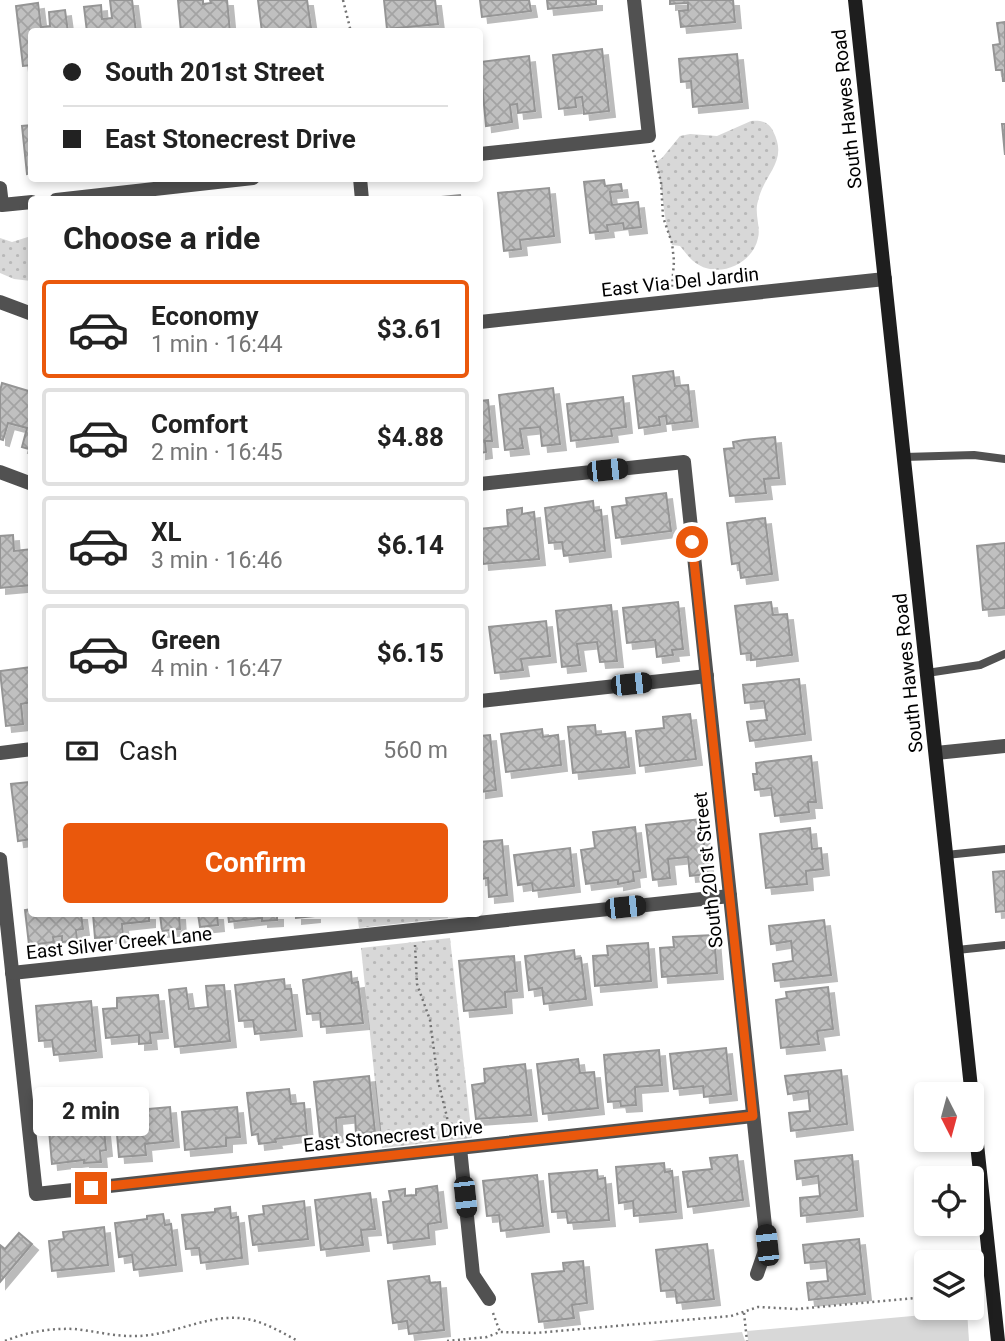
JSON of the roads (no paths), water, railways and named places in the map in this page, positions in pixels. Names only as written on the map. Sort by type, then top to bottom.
[{"type":"main road","name":"South Hawes Road","points":[[855,0],[946,855],[1000,1309],[998,1341]]},
{"type":"street","points":[[483,154],[649,136],[634,0]]},
{"type":"street","points":[[92,196],[217,182]]},
{"type":"street","points":[[0,188],[2,205],[28,202]]},
{"type":"street","name":"East Via Del Jardin","points":[[483,322],[885,279]]},
{"type":"street","points":[[0,302],[28,312]]},
{"type":"street","name":"South 201st Street","points":[[483,484],[684,462],[767,1245],[757,1274]]},
{"type":"street","points":[[0,472],[28,482]]},
{"type":"street","points":[[483,701],[707,676]]},
{"type":"street","points":[[936,753],[1005,746]]},
{"type":"street","points":[[0,752],[28,749]]},
{"type":"street","points":[[0,859],[12,974]]},
{"type":"street","name":"East Silver Creek Lane","points":[[12,974],[730,896]]},
{"type":"street","name":"East Stonecrest Drive","points":[[12,974],[36,1194],[753,1116]]},
{"type":"street","points":[[455,1149],[473,1275],[489,1299]]},
{"type":"lane","points":[[904,457],[974,456],[1005,459]]},
{"type":"lane","points":[[927,673],[980,665],[1005,654]]},
{"type":"lane","points":[[946,855],[1005,849]]},
{"type":"lane","points":[[957,950],[1005,945]]}]
